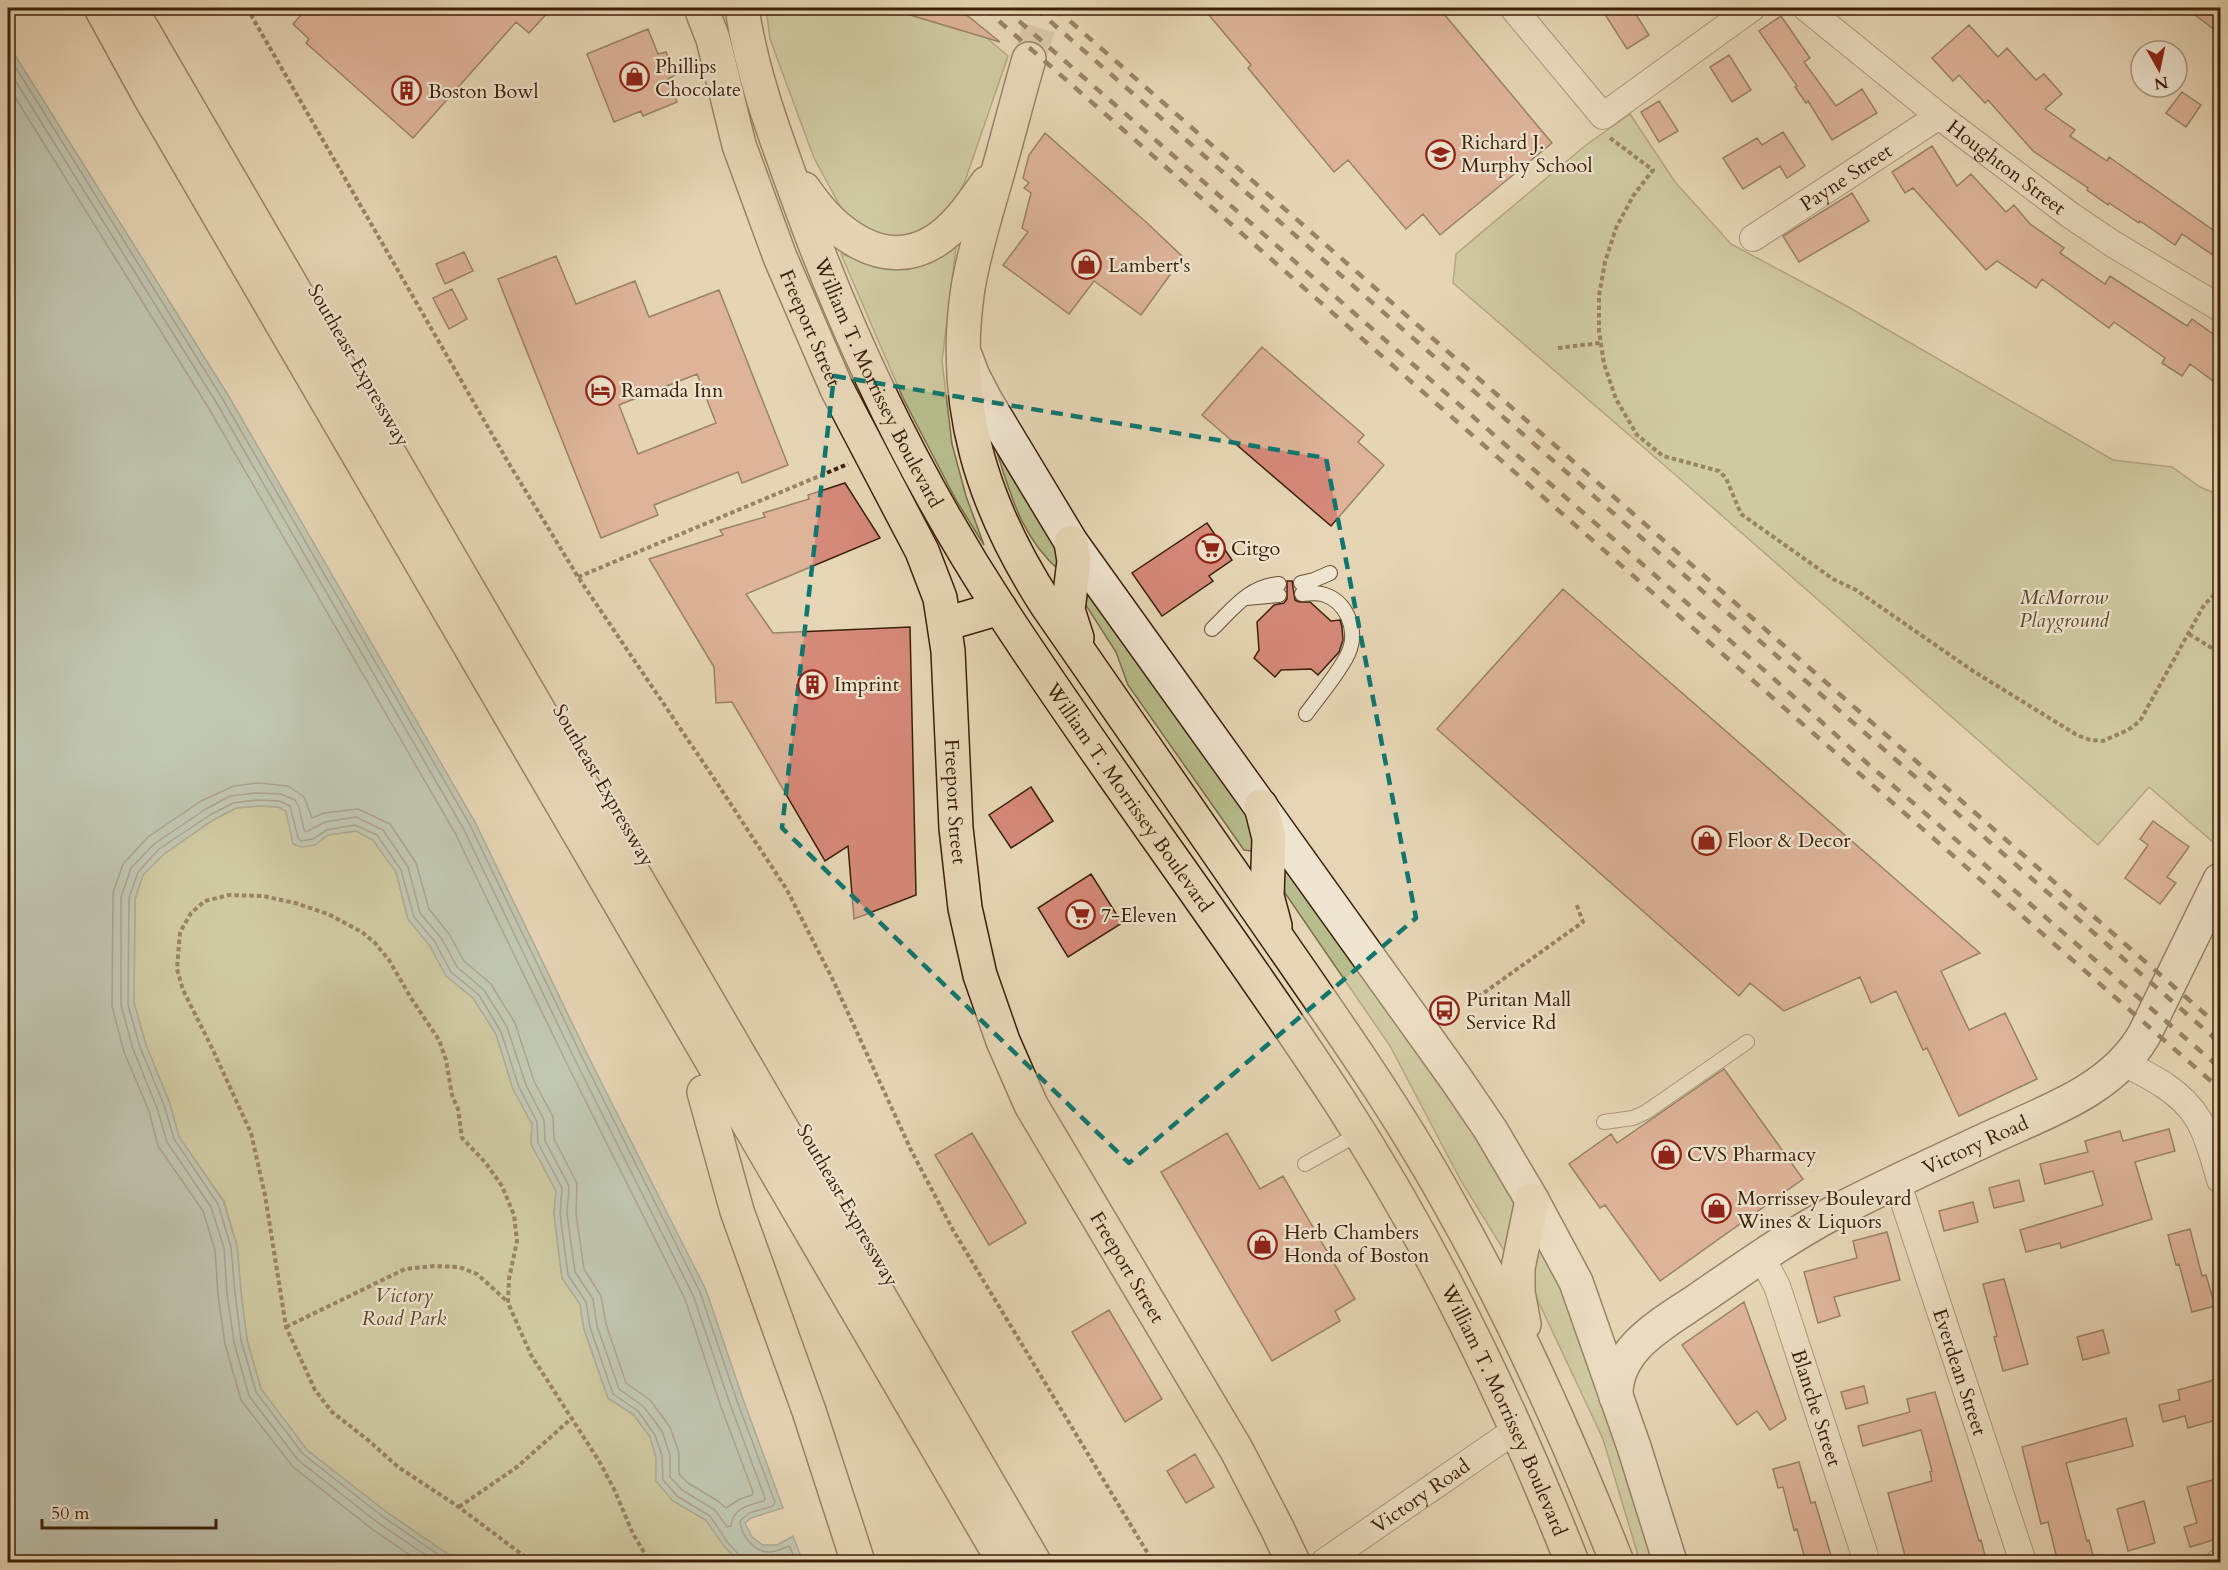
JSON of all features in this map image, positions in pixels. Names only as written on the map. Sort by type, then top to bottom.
[{"type":"main road","points":[[77,8],[133,110],[980,1563]]},
{"type":"main road","points":[[101,8],[151,99],[1004,1563]]},
{"type":"main road","points":[[130,8],[1034,1563]]},
{"type":"main road","name":"Southeast Expressway","points":[[153,8],[1055,1563]]},
{"type":"main road","name":"Freeport Street","points":[[701,8],[715,49],[732,122],[749,174],[804,315],[855,425],[926,560],[940,598],[950,665],[956,828],[965,908],[980,975],[999,1030],[1031,1105],[1236,1449],[1293,1563]]},
{"type":"main road","name":"William T. Morrissey Boulevard","points":[[742,8],[757,74],[783,157],[828,279],[888,409],[940,508],[1000,608],[1294,1034],[1360,1133],[1405,1208],[1484,1356],[1517,1429],[1572,1563]]},
{"type":"main road","points":[[715,49],[726,47],[741,51],[750,58],[757,74]]},
{"type":"main road","name":"William T. Morrissey Boulevard","points":[[1029,59],[973,262],[968,288],[963,345],[970,426],[992,504],[1023,569],[1359,1056],[1426,1163],[1489,1275],[1545,1388],[1617,1563]]},
{"type":"main road","points":[[783,157],[809,197],[846,236],[863,246],[882,251],[902,252],[934,242],[948,230],[960,219],[1000,166]]},
{"type":"main road","points":[[963,345],[981,393],[1071,542],[1467,1095],[1532,1200],[1583,1298],[1634,1447],[1670,1563]]},
{"type":"main road","points":[[855,425],[888,409]]},
{"type":"main road","points":[[1071,542],[1074,561],[1068,610],[1073,630],[1095,674]]},
{"type":"main road","points":[[945,624],[1000,608]]},
{"type":"main road","points":[[1261,806],[1269,838],[1267,896],[1276,928],[1287,952]]},
{"type":"main road","name":"Victory Road","points":[[1616,1397],[1617,1378],[1622,1366],[1629,1354],[1649,1333],[1761,1256],[1809,1227],[1897,1181],[2080,1095],[2107,1078],[2124,1063],[2144,1035],[2220,880]]},
{"type":"main road","points":[[704,1092],[737,1211],[809,1411],[858,1563]]},
{"type":"main road","points":[[1532,1200],[1519,1262],[1518,1293],[1527,1335],[1545,1388]]},
{"type":"main road","points":[[1583,1298],[1616,1327],[1635,1333],[1649,1333]]},
{"type":"street","points":[[1513,8],[1604,125],[1752,8]]},
{"type":"street","name":"Houghton Street","points":[[1806,8],[1939,116],[2091,229],[2220,308]]},
{"type":"street","name":"Payne Street","points":[[1753,238],[1939,116]]},
{"type":"street","points":[[2124,1063],[2169,1089],[2189,1107],[2203,1128],[2220,1180]]},
{"type":"street","name":"Everdean Street","points":[[1897,1181],[2023,1563]]},
{"type":"street","name":"Blanche Street","points":[[1761,1256],[1777,1286],[1867,1563]]},
{"type":"street","name":"Victory Road","points":[[1324,1563],[1517,1429]]},
{"type":"lane","points":[[1306,714],[1349,652],[1351,630],[1347,613],[1336,601],[1323,594],[1302,588],[1330,573]]},
{"type":"lane","points":[[1212,629],[1256,589],[1279,590]]},
{"type":"lane","points":[[1604,1122],[1633,1118],[1646,1112],[1747,1042]]},
{"type":"lane","points":[[1305,1164],[1360,1133]]},
{"type":"path","points":[[247,8],[507,462],[578,577],[787,891],[832,978],[911,1150],[953,1230],[1153,1563]]},
{"type":"path","points":[[1604,125],[1653,170],[1623,212],[1607,253],[1599,296],[1600,343],[1608,375],[1623,414],[1637,435],[1657,453],[1671,460],[1719,471],[1726,478],[1741,514],[1833,579],[1856,590],[1973,671],[2077,735],[2090,740],[2103,741],[2128,730],[2140,721],[2204,605],[2220,589]]},
{"type":"path","points":[[1558,348],[1600,343]]},
{"type":"path","points":[[578,577],[871,455]]},
{"type":"path","points":[[2189,634],[2220,653]]},
{"type":"path","points":[[508,1303],[509,1279],[518,1241],[514,1215],[502,1186],[485,1162],[462,1138],[458,1110],[452,1095],[446,1060],[439,1040],[389,960],[362,932],[328,914],[295,903],[263,896],[229,895],[204,900],[191,913],[180,932],[177,969],[183,990],[213,1048],[251,1133],[265,1195],[286,1327],[315,1390],[332,1412],[398,1467],[459,1507],[532,1563]]},
{"type":"path","points":[[1478,998],[1583,922],[1576,903]]},
{"type":"path","points":[[1445,1021],[1456,1013]]},
{"type":"path","points":[[286,1327],[405,1269],[434,1266],[459,1267],[477,1274],[508,1303],[531,1354],[614,1489],[633,1534],[650,1563]]},
{"type":"path","points":[[459,1507],[517,1467],[571,1419]]},
{"type":"highlighted area","points":[[834,376],[1326,458],[1416,918],[1129,1163],[782,828]]},
{"type":"green space","points":[[766,8],[951,8],[1008,56],[965,181],[946,218],[914,239],[877,240],[851,226],[814,158],[770,39]]},
{"type":"green space","name":"McMorrow Playground","points":[[1630,114],[1675,182],[1731,244],[1843,304],[2113,460],[2172,467],[2200,487],[2220,495],[2220,828],[2213,842],[2149,787],[2098,845],[1453,283],[1456,254],[1586,145]]},
{"type":"green space","points":[[956,247],[942,361],[952,444],[966,496],[984,545],[956,500],[903,398],[841,254],[859,259],[925,262]]},
{"type":"green space","points":[[994,443],[1067,567],[1061,572],[1035,544],[1026,529],[1011,496]]},
{"type":"green space","points":[[1085,584],[1257,828],[1251,851],[1244,850],[1128,685],[1116,652],[1080,596]]},
{"type":"green space","name":"Victory Road Park","points":[[279,807],[286,811],[293,843],[315,845],[328,835],[356,831],[373,840],[396,872],[408,919],[430,946],[447,976],[473,998],[496,1034],[513,1089],[532,1124],[531,1144],[556,1191],[554,1213],[562,1278],[580,1304],[584,1329],[608,1398],[634,1415],[650,1437],[656,1457],[656,1481],[673,1501],[706,1520],[724,1546],[739,1562],[459,1562],[385,1511],[307,1450],[261,1389],[247,1340],[237,1246],[224,1201],[179,1137],[170,1104],[146,1045],[134,1003],[135,899],[143,875],[164,854],[213,820],[236,808]]},
{"type":"green space","points":[[1286,871],[1295,880],[1474,1134],[1517,1208],[1508,1257],[1461,1181],[1390,1046],[1285,893],[1281,874]]},
{"type":"green space","points":[[1536,1242],[1569,1300],[1654,1562],[1640,1562],[1603,1439],[1533,1290]]},
{"type":"water","points":[[8,44],[228,395],[475,822],[590,1060],[706,1290],[783,1508],[751,1518],[745,1523],[752,1537],[763,1545],[777,1545],[793,1536],[803,1562],[739,1562],[724,1546],[706,1520],[673,1501],[656,1481],[656,1457],[650,1437],[634,1415],[608,1398],[584,1329],[580,1304],[562,1278],[554,1213],[556,1191],[531,1144],[532,1124],[513,1089],[496,1034],[473,998],[446,976],[430,946],[408,919],[396,872],[373,840],[356,831],[328,835],[315,845],[301,847],[293,844],[286,811],[278,807],[258,806],[236,808],[213,820],[164,854],[143,875],[135,899],[134,1003],[146,1045],[170,1104],[179,1137],[223,1201],[237,1246],[247,1340],[261,1389],[307,1450],[385,1511],[459,1562],[8,1562]]},
{"type":"building","name":"Boston Bowl","points":[[307,8],[552,8],[529,33],[516,22],[413,138],[306,43],[309,39],[293,24]]},
{"type":"building","points":[[901,8],[958,8],[1000,42],[900,12]]},
{"type":"building","name":"Richard J. Murphy School","points":[[1203,8],[1439,8],[1552,143],[1440,235],[1423,214],[1406,229],[1348,160],[1334,172],[1248,68],[1251,65]]},
{"type":"building","points":[[1601,8],[1632,8],[1649,35],[1627,49]]},
{"type":"building","points":[[2186,8],[2220,8],[2220,34]]},
{"type":"building","points":[[1781,16],[1810,58],[1804,62],[1836,106],[1862,89],[1877,113],[1832,140],[1759,31]]},
{"type":"building","points":[[1969,25],[1998,57],[2007,48],[2036,80],[2044,74],[2062,94],[2045,109],[2075,130],[2070,136],[2107,161],[2109,157],[2220,235],[2220,260],[2182,234],[2175,245],[2140,221],[2139,223],[2109,203],[2108,205],[2087,190],[2088,188],[2033,151],[1988,100],[1985,103],[1959,75],[1953,81],[1932,58]]},
{"type":"building","name":"Phillips Chocolate","points":[[648,29],[658,54],[666,52],[675,75],[668,79],[677,102],[643,116],[641,111],[614,122],[587,54]]},
{"type":"building","points":[[1729,55],[1751,90],[1732,102],[1710,67]]},
{"type":"building","points":[[2189,97],[2201,105],[2186,127],[2166,113],[2177,99],[2189,99]]},
{"type":"building","points":[[1659,101],[1678,131],[1659,142],[1641,112]]},
{"type":"building","points":[[1783,132],[1805,166],[1787,178],[1780,166],[1743,189],[1723,158],[1757,138],[1762,145]]},
{"type":"building","points":[[1045,133],[1183,257],[1141,315],[1094,281],[1069,314],[1003,265],[1028,232],[1022,228],[1031,193],[1024,188],[1029,183],[1023,178],[1029,155]]},
{"type":"building","points":[[1932,146],[1957,186],[1971,174],[2006,212],[2014,205],[2030,224],[2064,248],[2060,253],[2105,284],[2110,276],[2187,326],[2192,319],[2220,339],[2220,386],[2190,364],[2182,376],[2162,363],[2165,358],[2114,322],[2109,328],[2042,279],[2036,288],[1997,261],[1986,270],[1913,188],[1905,193],[1892,172]]},
{"type":"building","points":[[1852,193],[1869,221],[1799,262],[1783,236]]},
{"type":"building","points":[[464,252],[473,271],[445,284],[436,264]]},
{"type":"building","name":"Ramada Inn","points":[[556,256],[576,304],[635,281],[649,317],[719,290],[788,465],[742,483],[738,472],[654,505],[658,515],[601,538],[498,279]],"holes":[[[697,374],[716,423],[638,454],[619,405]]]},
{"type":"building","points":[[452,289],[467,319],[449,329],[433,298]]},
{"type":"building","points":[[1262,347],[1364,435],[1358,442],[1384,465],[1331,526],[1202,415]]},
{"type":"building","name":"Imprint","points":[[845,483],[880,538],[746,594],[773,633],[910,627],[916,895],[854,919],[848,846],[825,861],[732,702],[716,703],[714,667],[649,559],[723,535],[720,530],[765,517],[763,513],[809,499],[808,495]]},
{"type":"building","name":"Citgo","points":[[1207,523],[1232,560],[1209,576],[1213,581],[1162,616],[1132,573]]},
{"type":"building","points":[[1287,581],[1292,581],[1295,600],[1310,602],[1331,621],[1340,620],[1343,640],[1339,652],[1318,675],[1311,669],[1281,670],[1275,677],[1254,658],[1259,650],[1257,622],[1274,605],[1284,603],[1287,599]]},
{"type":"building","name":"Floor & Decor","points":[[1563,589],[1980,953],[1941,971],[1969,1030],[2005,1013],[2037,1079],[1959,1116],[1927,1048],[1923,1050],[1896,991],[1871,1003],[1860,977],[1784,1011],[1750,983],[1739,996],[1437,729]]},
{"type":"building","points":[[1031,787],[1053,821],[1011,848],[989,815]]},
{"type":"building","points":[[2153,821],[2189,847],[2167,877],[2176,883],[2160,904],[2125,878],[2148,845],[2140,839]]},
{"type":"building","name":"7-Eleven","points":[[1091,874],[1122,923],[1068,957],[1038,908]]},
{"type":"building","name":"CVS Pharmacy","points":[[1724,1069],[1803,1179],[1660,1281],[1605,1205],[1600,1208],[1569,1164],[1611,1134],[1617,1143]]},
{"type":"building","points":[[2169,1129],[2175,1151],[2135,1162],[2152,1219],[2061,1248],[2060,1243],[2026,1252],[2020,1230],[2103,1205],[2093,1171],[2045,1184],[2040,1164],[2088,1152],[2085,1141],[2120,1131],[2123,1141]]},
{"type":"building","points":[[972,1133],[1026,1223],[989,1245],[935,1155]]},
{"type":"building","name":"Herb Chambers Honda of Boston","points":[[1227,1133],[1260,1189],[1283,1176],[1355,1299],[1335,1311],[1340,1321],[1272,1361],[1161,1172]]},
{"type":"building","points":[[2019,1180],[2024,1201],[1994,1208],[1989,1188]]},
{"type":"building","points":[[1973,1202],[1978,1222],[1944,1231],[1939,1211]]},
{"type":"building","points":[[2190,1229],[2202,1276],[2206,1275],[2215,1306],[2192,1312],[2179,1264],[2176,1265],[2168,1235]]},
{"type":"building","points":[[1887,1232],[1900,1280],[1834,1297],[1840,1316],[1818,1323],[1804,1272],[1857,1258],[1853,1241]]},
{"type":"building","points":[[2004,1279],[2028,1364],[2003,1371],[1994,1337],[1997,1336],[1983,1284]]},
{"type":"building","points":[[1744,1302],[1786,1419],[1770,1430],[1757,1411],[1737,1425],[1682,1345]]},
{"type":"building","points":[[1109,1310],[1162,1399],[1125,1422],[1072,1332]]},
{"type":"building","points":[[2103,1330],[2109,1353],[2083,1360],[2077,1337]]},
{"type":"building","points":[[2214,1380],[2220,1404],[2220,1419],[2188,1428],[2185,1416],[2163,1422],[2159,1405],[2180,1400],[2178,1390]]},
{"type":"building","points":[[1864,1386],[1868,1403],[1846,1409],[1841,1392]]},
{"type":"building","points":[[1935,1392],[1986,1559],[1974,1563],[1907,1563],[1888,1493],[1932,1481],[1930,1472],[1932,1471],[1921,1430],[1863,1446],[1858,1426],[1910,1412],[1907,1399]]},
{"type":"building","points":[[2126,1418],[2133,1446],[2066,1463],[2095,1563],[2058,1563],[2048,1522],[2041,1524],[2022,1447]]},
{"type":"building","points":[[1195,1454],[1214,1487],[1186,1503],[1167,1471]]},
{"type":"building","points":[[1799,1462],[1811,1503],[1815,1502],[1832,1559],[1820,1563],[1806,1563],[1797,1529],[1794,1530],[1783,1487],[1778,1488],[1773,1469]]},
{"type":"building","points":[[2220,1478],[2220,1538],[2190,1547],[2184,1527],[2197,1523],[2187,1487]]},
{"type":"building","points":[[2144,1501],[2155,1543],[2128,1551],[2117,1509]]},
{"type":"tunnel","points":[[1029,59],[1045,8]]},
{"type":"railway","points":[[984,8],[2220,1089]]},
{"type":"railway","points":[[1004,8],[1773,678],[1867,763],[2220,1068]]},
{"type":"railway","points":[[1035,8],[2220,1043]]},
{"type":"railway","points":[[1055,8],[2220,1027]]},
{"type":"place","name":"Phillips Chocolate","points":[[634,77]]},
{"type":"place","name":"Boston Bowl","points":[[407,91]]},
{"type":"place","name":"Richard J. Murphy School","points":[[1440,154]]},
{"type":"place","name":"Lambert's","points":[[1087,265]]},
{"type":"place","name":"Ramada Inn","points":[[600,390]]},
{"type":"place","name":"Citgo","points":[[1210,548]]},
{"type":"place","name":"Imprint","points":[[813,684]]},
{"type":"place","name":"Floor & Decor","points":[[1706,840]]},
{"type":"place","name":"7-Eleven","points":[[1080,915]]},
{"type":"place","name":"Puritan Mall Service Rd","points":[[1445,1010]]},
{"type":"place","name":"CVS Pharmacy","points":[[1666,1154]]},
{"type":"place","name":"Morrissey Boulevard Wines & Liquors","points":[[1716,1209]]},
{"type":"place","name":"Herb Chambers Honda of Boston","points":[[1263,1244]]}]
